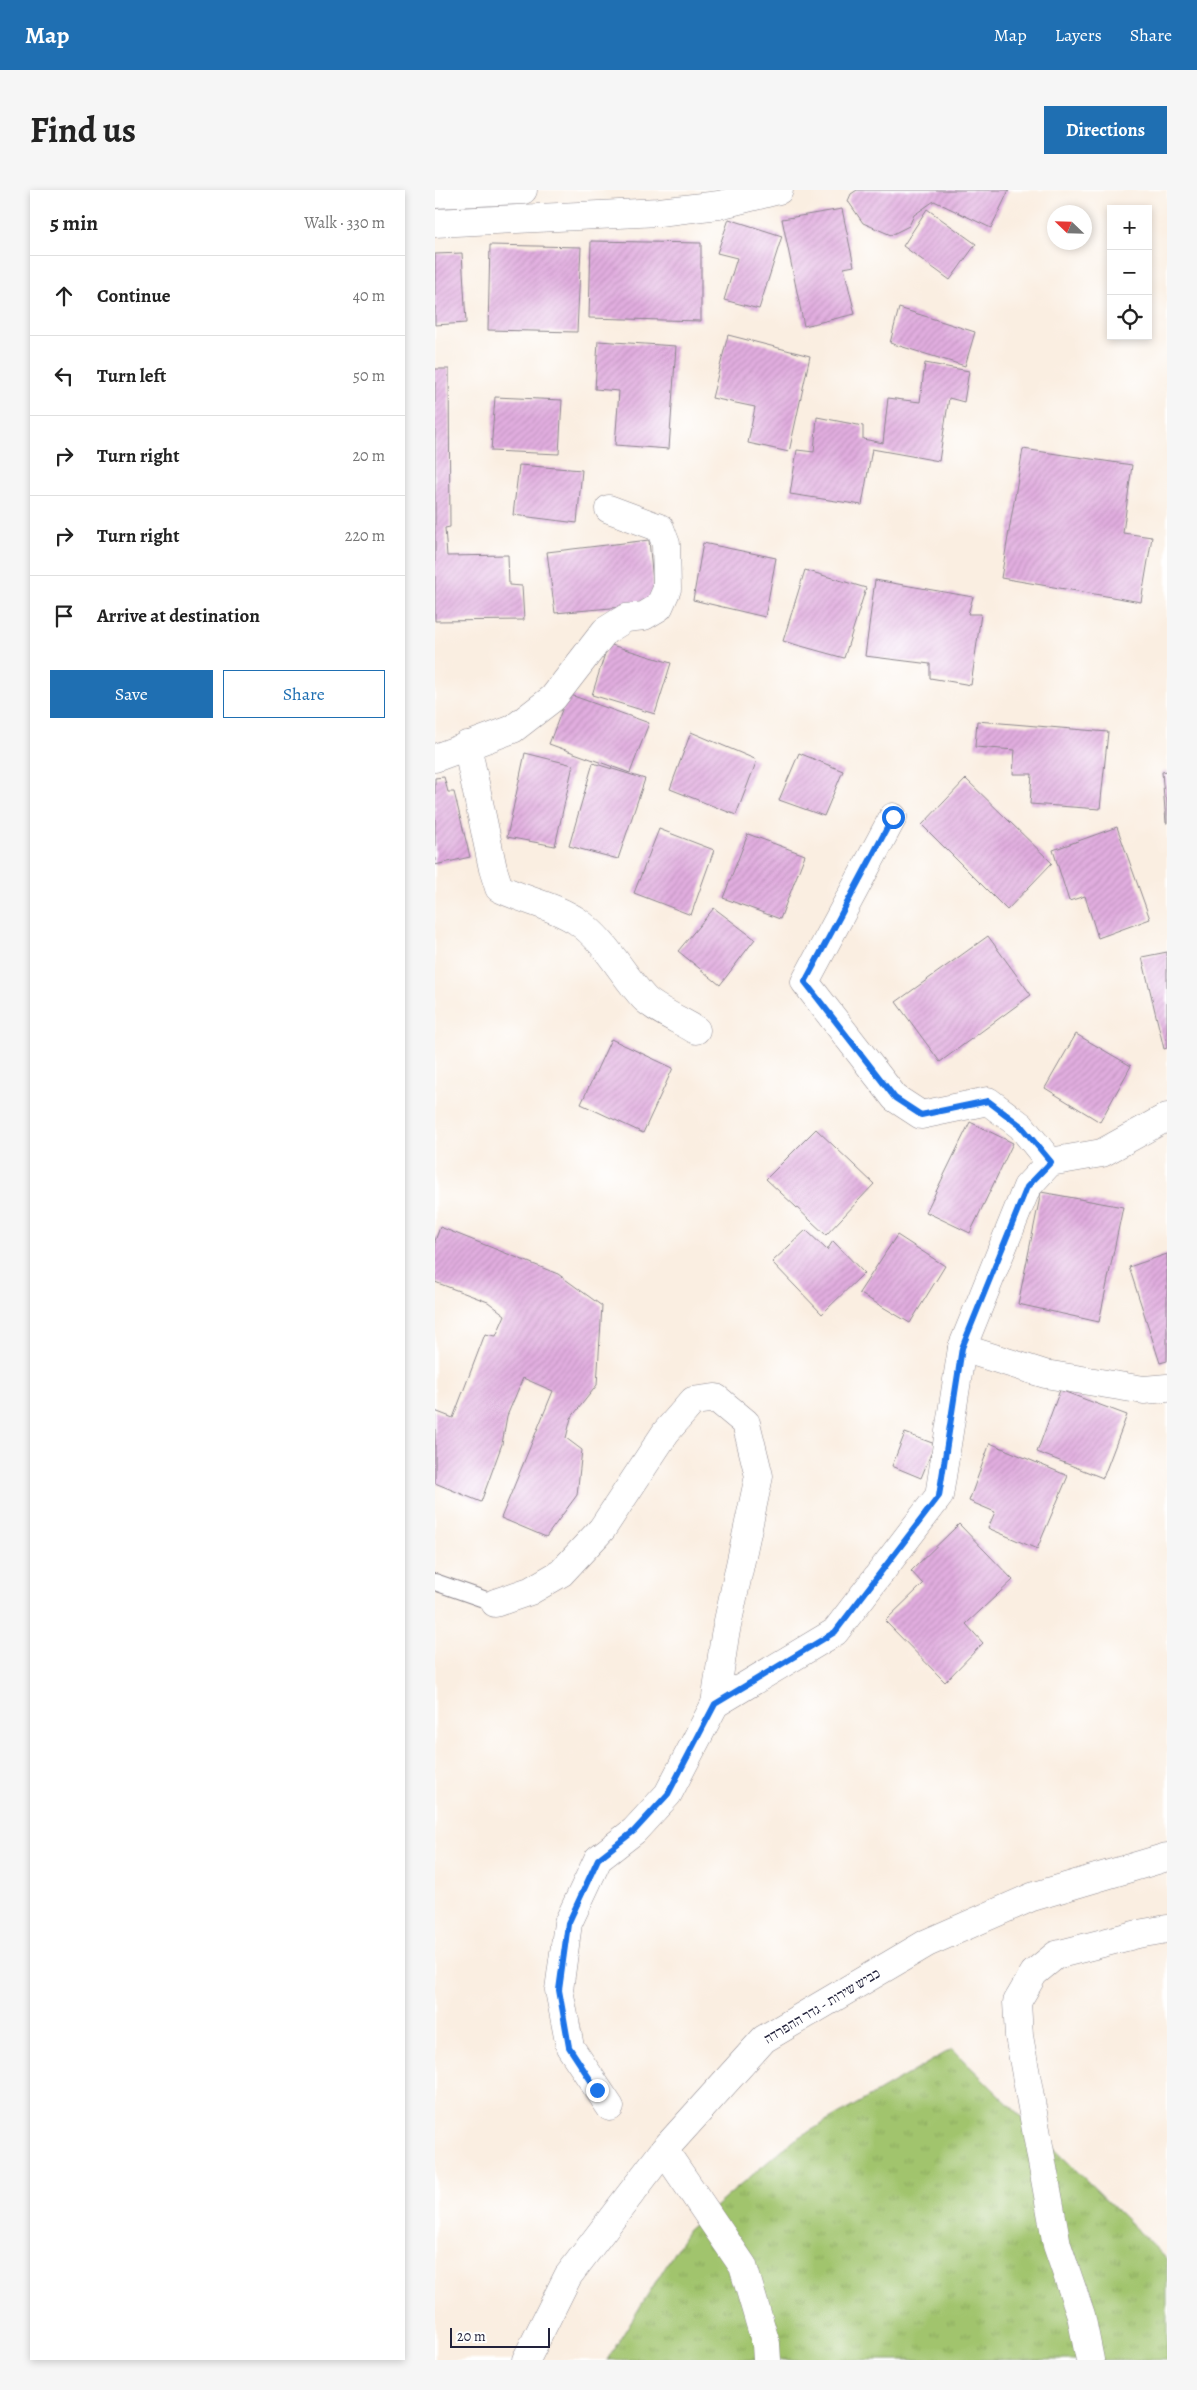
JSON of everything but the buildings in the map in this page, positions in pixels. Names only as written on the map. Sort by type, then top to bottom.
[{"type":"street","points":[[435,194],[523,190]]},
{"type":"street","points":[[435,223],[659,212],[719,204],[779,190]]},
{"type":"street","points":[[435,758],[513,729],[553,698],[605,631],[626,618],[643,616],[659,607],[667,589],[666,544],[660,528],[609,509]]},
{"type":"street","points":[[467,745],[493,869],[499,888],[517,898],[549,906],[577,921],[615,957],[645,999],[696,1030]]},
{"type":"street","points":[[893,817],[805,982],[895,1098],[921,1115],[988,1101],[1021,1126],[1051,1162]]},
{"type":"street","points":[[715,1704],[835,1632],[939,1496],[962,1348],[1027,1187],[1051,1162],[1102,1153],[1167,1117]]},
{"type":"street","points":[[962,1348],[1045,1374],[1144,1390],[1167,1388]]},
{"type":"street","points":[[495,1603],[530,1590],[561,1573],[602,1529],[666,1432],[693,1401],[716,1398],[746,1423],[759,1476],[725,1635],[715,1704],[668,1794],[634,1831],[598,1859],[568,1924],[559,1990],[569,2047],[610,2107]]},
{"type":"street","name":"כביש שירות - גדר ההפרדה","points":[[526,2360],[568,2276],[664,2150],[764,2039],[927,1943],[1032,1897],[1167,1857]]},
{"type":"street","points":[[1090,2360],[1081,2315],[1057,2245],[1019,2036],[1017,2002],[1034,1973],[1056,1955],[1138,1934],[1167,1929]]},
{"type":"street","points":[[664,2150],[743,2266],[766,2344],[767,2360]]},
{"type":"lane","points":[[435,1582],[495,1603]]},
{"type":"green space","points":[[952,2049],[1167,2259],[1167,2360],[607,2360],[688,2230],[791,2142]]},
{"type":"route","points":[[597,2090],[569,2047],[559,1990],[568,1924],[598,1859],[634,1831],[668,1794],[715,1704],[835,1632],[939,1496],[962,1348],[1027,1187],[1051,1162],[1021,1126],[988,1101],[921,1115],[895,1098],[805,982],[893,817]]}]
